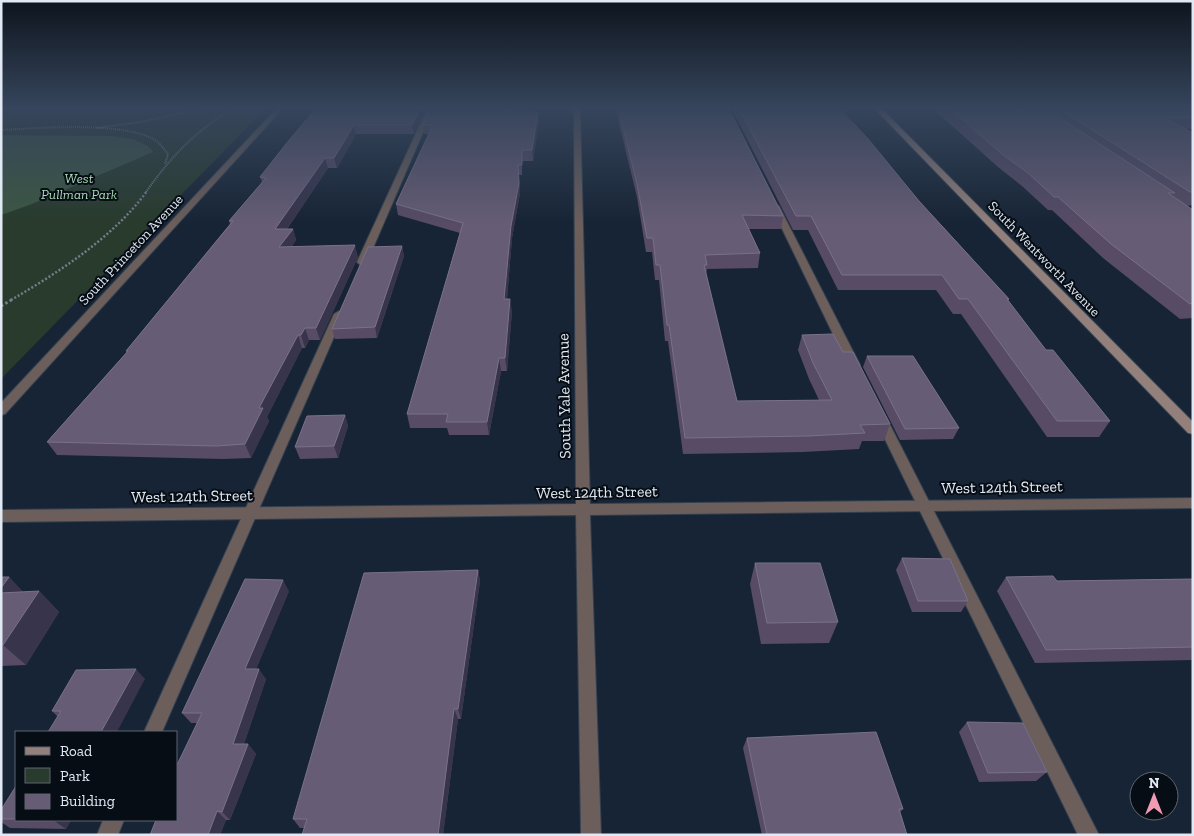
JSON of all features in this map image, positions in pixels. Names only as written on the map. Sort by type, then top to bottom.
[{"type":"street","name":"South Princeton Avenue","points":[[1,411],[244,146]]},
{"type":"street","points":[[355,277],[414,146]]},
{"type":"street","name":"South Yale Avenue","points":[[578,146],[583,510],[591,835]]},
{"type":"street","name":"South Wentworth Avenue","points":[[914,146],[1193,430]]},
{"type":"street","points":[[769,194],[861,378]]},
{"type":"street","points":[[152,731],[343,304]]},
{"type":"street","points":[[874,405],[1089,835]]},
{"type":"street","name":"West 124th Street","points":[[1,516],[1193,503]]},
{"type":"street","points":[[107,835],[114,821]]},
{"type":"path","points":[[162,146],[168,154],[165,164]]},
{"type":"path","points":[[1,306],[72,260],[107,233],[137,204],[165,164],[184,146]]},
{"type":"green space","name":"West Pullman Park","points":[[1,146],[229,146],[1,379]]},
{"type":"green space","points":[[1,146],[148,146],[153,152],[32,204],[1,215]]},
{"type":"building","points":[[284,146],[341,146],[334,158],[325,158],[275,229],[293,229],[279,247],[355,245],[316,328],[305,328],[301,335],[298,335],[259,408],[263,408],[245,444],[216,446],[47,442],[128,351],[126,351],[233,221],[229,221],[266,178],[260,177]]},
{"type":"building","points":[[423,146],[533,146],[532,150],[522,150],[522,165],[518,165],[519,183],[511,226],[504,299],[510,299],[505,358],[499,358],[487,422],[446,422],[448,414],[407,414],[463,223],[396,204]]},
{"type":"building","points":[[628,146],[748,146],[783,216],[742,215],[760,253],[705,255],[707,265],[704,265],[737,401],[832,400],[813,363],[802,335],[833,334],[843,352],[853,352],[890,424],[860,425],[865,433],[685,438],[669,325],[667,325],[660,265],[656,265],[653,238],[647,238]]},
{"type":"building","points":[[759,146],[874,146],[919,201],[1009,299],[1007,299],[1046,350],[1053,350],[1110,421],[1057,421],[968,299],[959,299],[942,275],[842,275],[811,216],[796,216]]},
{"type":"building","points":[[993,146],[1103,146],[1175,193],[1168,193],[1193,210],[1193,303],[1190,304],[1111,244],[1058,197],[1054,197],[1028,173]]},
{"type":"building","points":[[1118,146],[1193,146],[1193,192],[1190,192]]},
{"type":"building","points":[[402,246],[375,327],[332,329],[368,247]]},
{"type":"building","points":[[867,356],[913,356],[959,428],[905,429]]},
{"type":"building","points":[[345,415],[334,446],[295,447],[307,416]]},
{"type":"building","points":[[902,558],[950,559],[968,601],[918,601]]},
{"type":"building","points":[[755,563],[820,563],[838,622],[767,623]]},
{"type":"building","points":[[478,570],[458,709],[454,709],[438,835],[302,835],[307,819],[293,819],[364,573]]},
{"type":"building","points":[[1053,576],[1057,581],[1193,579],[1193,647],[1046,650],[1006,577]]},
{"type":"building","points":[[1,577],[9,577],[1,588]]},
{"type":"building","points":[[245,579],[283,580],[245,669],[259,669],[233,744],[248,744],[222,812],[217,811],[208,835],[150,835],[156,821],[178,821],[178,763],[202,713],[182,713]]},
{"type":"building","points":[[39,591],[3,645],[1,645],[1,593]]},
{"type":"building","points":[[136,669],[102,731],[49,731],[61,711],[52,711],[76,670]]},
{"type":"building","points":[[967,722],[1023,723],[1047,772],[988,773]]},
{"type":"building","points":[[876,732],[903,809],[899,809],[907,835],[767,835],[747,738]]},
{"type":"building","points":[[15,788],[15,819],[1,819],[1,810]]}]
